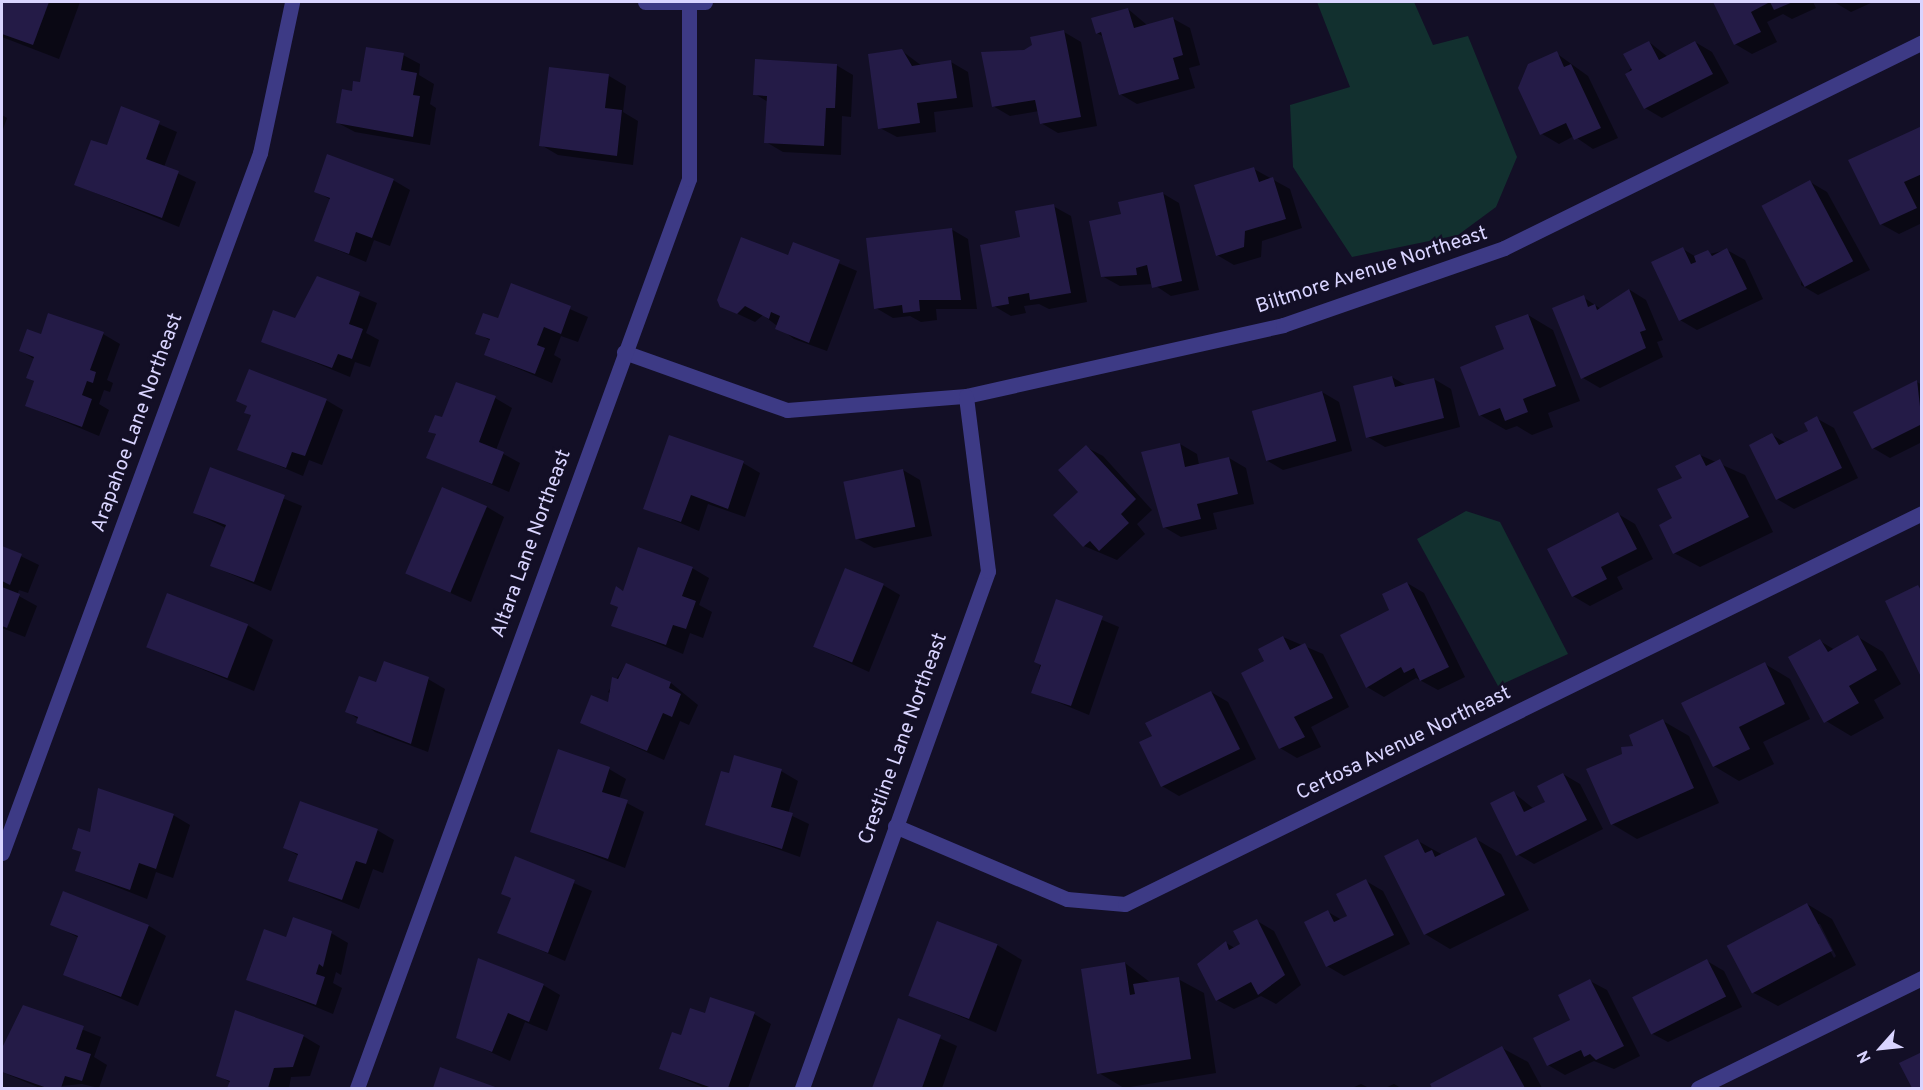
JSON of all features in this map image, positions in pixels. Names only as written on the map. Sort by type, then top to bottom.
[{"type":"street","name":"Arapahoe Lane Northeast","points":[[2,853],[260,153],[292,2]]},
{"type":"street","points":[[645,2],[697,2]]},
{"type":"street","name":"Altara Lane Northeast","points":[[357,1089],[689,179],[697,2]]},
{"type":"street","name":"Biltmore Avenue Northeast","points":[[624,352],[787,410],[966,396],[1283,326],[1504,248],[1922,42]]},
{"type":"street","name":"Crestline Lane Northeast","points":[[801,1089],[988,571],[966,396]]},
{"type":"street","name":"Certosa Avenue Northeast","points":[[895,826],[1067,899],[1125,904],[1922,513]]},
{"type":"street","points":[[1698,1089],[1922,978]]},
{"type":"green space","points":[[1317,2],[1414,2],[1433,45],[1468,36],[1517,157],[1496,207],[1458,235],[1352,257],[1293,167],[1290,105],[1350,87]]},
{"type":"green space","points":[[1466,511],[1500,522],[1568,654],[1498,686],[1417,539]]},
{"type":"building","points":[[2,2],[49,2],[33,45],[2,34]]},
{"type":"building","points":[[1713,2],[1770,2],[1751,12],[1761,32],[1734,45]]},
{"type":"building","points":[[1770,2],[1793,2],[1774,10]]},
{"type":"building","points":[[1128,8],[1134,28],[1173,17],[1183,55],[1173,58],[1179,79],[1119,95],[1101,32],[1096,34],[1091,18]]},
{"type":"building","points":[[1064,30],[1081,117],[1040,124],[1035,100],[992,107],[981,52],[1024,50],[1032,45],[1030,37]]},
{"type":"building","points":[[1649,41],[1659,60],[1695,41],[1713,74],[1644,109],[1625,74],[1632,70],[1623,54]]},
{"type":"building","points":[[366,47],[404,53],[401,70],[417,73],[413,95],[420,96],[413,137],[336,123],[342,89],[352,91],[353,81],[360,82]]},
{"type":"building","points":[[902,49],[912,66],[951,60],[957,98],[917,103],[920,123],[878,129],[868,54]]},
{"type":"building","points":[[1557,51],[1564,67],[1571,64],[1601,128],[1574,140],[1566,123],[1540,135],[1518,88],[1528,64]]},
{"type":"building","points":[[755,59],[837,64],[835,108],[826,108],[824,146],[764,143],[767,96],[753,95]]},
{"type":"building","points":[[549,67],[609,74],[605,108],[622,110],[617,156],[539,146]]},
{"type":"building","points":[[121,106],[160,121],[146,159],[179,171],[162,218],[74,185],[91,140],[107,145]]},
{"type":"building","points":[[1922,126],[1922,174],[1904,182],[1917,208],[1880,225],[1848,160]]},
{"type":"building","points":[[327,154],[394,179],[372,238],[356,232],[349,254],[314,241],[330,198],[314,192]]},
{"type":"building","points":[[1254,167],[1259,182],[1273,177],[1286,219],[1245,231],[1244,247],[1216,256],[1194,185]]},
{"type":"building","points":[[1810,180],[1853,261],[1805,287],[1761,206]]},
{"type":"building","points":[[1163,192],[1182,281],[1152,288],[1147,265],[1136,268],[1137,275],[1101,277],[1089,221],[1121,214],[1118,202]]},
{"type":"building","points":[[1054,204],[1071,293],[1030,300],[1029,293],[1008,297],[1009,304],[992,307],[980,245],[1020,237],[1015,211]]},
{"type":"building","points":[[952,228],[961,300],[919,300],[920,311],[903,313],[902,305],[874,309],[866,238]]},
{"type":"building","points":[[741,237],[788,255],[793,242],[840,260],[809,343],[775,329],[780,316],[771,312],[769,319],[745,306],[737,314],[720,307],[717,300]]},
{"type":"building","points":[[1683,247],[1691,264],[1696,262],[1694,256],[1708,250],[1712,256],[1727,248],[1747,289],[1679,321],[1651,262]]},
{"type":"building","points":[[317,276],[360,292],[349,324],[363,329],[352,359],[338,354],[332,368],[261,342],[273,310],[295,318]]},
{"type":"building","points":[[511,283],[571,306],[561,334],[544,327],[537,345],[545,348],[535,374],[484,355],[490,339],[475,334],[483,313],[498,318]]},
{"type":"building","points":[[1629,289],[1646,330],[1640,332],[1646,348],[1581,379],[1552,308],[1584,295],[1588,307],[1595,304],[1597,310]]},
{"type":"building","points":[[48,313],[104,332],[90,370],[96,372],[93,383],[87,381],[82,395],[92,399],[82,427],[25,406],[34,381],[26,378],[34,357],[19,351],[27,329],[41,334]]},
{"type":"building","points":[[1528,314],[1556,386],[1523,399],[1528,412],[1505,421],[1500,408],[1479,416],[1460,367],[1504,349],[1495,326]]},
{"type":"building","points":[[249,369],[327,399],[305,456],[292,452],[286,468],[237,450],[251,415],[244,413],[247,406],[236,401]]},
{"type":"building","points":[[1392,376],[1395,387],[1434,378],[1444,418],[1366,438],[1353,386]]},
{"type":"building","points":[[1917,380],[1922,424],[1872,449],[1853,412]]},
{"type":"building","points":[[456,382],[496,396],[479,442],[504,452],[492,484],[426,458],[436,434],[428,432],[435,415],[442,417]]},
{"type":"building","points":[[1322,391],[1336,441],[1266,461],[1252,411]]},
{"type":"building","points":[[1817,416],[1842,468],[1776,500],[1749,445],[1772,433],[1779,445],[1808,431],[1804,423]]},
{"type":"building","points":[[669,435],[744,461],[728,509],[691,495],[681,522],[643,509]]},
{"type":"building","points":[[1180,443],[1185,467],[1229,457],[1238,494],[1197,504],[1201,519],[1163,528],[1141,452]]},
{"type":"building","points":[[1086,445],[1136,499],[1121,514],[1129,523],[1099,551],[1090,541],[1083,547],[1053,515],[1078,492],[1058,470]]},
{"type":"building","points":[[1700,454],[1706,466],[1720,459],[1749,517],[1673,554],[1659,525],[1672,518],[1657,489],[1682,478],[1675,466]]},
{"type":"building","points":[[210,467],[285,495],[254,582],[210,566],[226,525],[193,513]]},
{"type":"building","points":[[903,469],[915,527],[856,539],[843,482]]},
{"type":"building","points":[[442,487],[487,506],[450,593],[405,574]]},
{"type":"building","points":[[1618,512],[1637,549],[1601,567],[1607,579],[1572,597],[1547,549]]},
{"type":"building","points":[[2,546],[22,554],[10,585],[2,581]]},
{"type":"building","points":[[638,547],[693,567],[682,596],[696,601],[686,629],[673,625],[666,645],[611,626],[618,607],[610,604],[616,586],[623,591]]},
{"type":"building","points":[[845,568],[884,584],[852,663],[813,647]]},
{"type":"building","points":[[1407,582],[1449,667],[1420,681],[1414,668],[1404,673],[1401,667],[1366,688],[1340,635],[1389,610],[1382,594]]},
{"type":"building","points":[[1918,585],[1922,592],[1922,679],[1885,601]]},
{"type":"building","points":[[2,587],[20,594],[7,628],[2,626]]},
{"type":"building","points":[[167,593],[248,624],[227,678],[146,647]]},
{"type":"building","points":[[1056,599],[1103,616],[1071,706],[1031,693],[1041,665],[1034,662]]},
{"type":"building","points":[[1858,635],[1877,670],[1849,686],[1859,703],[1824,723],[1788,657],[1820,639],[1828,652]]},
{"type":"building","points":[[1283,636],[1290,650],[1305,643],[1333,698],[1294,717],[1305,737],[1279,749],[1241,673],[1264,661],[1258,649]]},
{"type":"building","points":[[384,661],[429,677],[411,744],[356,723],[358,717],[345,712],[359,676],[376,682]]},
{"type":"building","points":[[1765,662],[1785,704],[1739,727],[1750,749],[1713,767],[1681,703]]},
{"type":"building","points":[[626,663],[671,682],[669,688],[681,694],[672,717],[663,713],[647,751],[580,723],[591,695],[608,702],[612,677],[618,679]]},
{"type":"building","points":[[1211,691],[1240,749],[1161,787],[1139,742],[1152,736],[1145,723]]},
{"type":"building","points":[[1663,719],[1694,788],[1611,825],[1586,769],[1622,754],[1621,747],[1633,746],[1629,735]]},
{"type":"building","points":[[558,749],[610,767],[602,792],[628,800],[608,859],[530,832]]},
{"type":"building","points":[[734,755],[782,769],[771,807],[793,813],[782,849],[705,825],[721,771],[729,773]]},
{"type":"building","points":[[1563,773],[1587,820],[1516,856],[1490,803],[1514,791],[1524,812],[1545,802],[1537,786]]},
{"type":"building","points":[[98,788],[174,814],[156,869],[139,863],[130,890],[75,871],[81,852],[72,849],[78,828],[90,832]]},
{"type":"building","points":[[300,801],[378,829],[366,864],[356,861],[342,900],[288,881],[298,854],[283,848]]},
{"type":"building","points":[[1476,837],[1505,895],[1424,935],[1384,856],[1418,839],[1425,853],[1432,850],[1435,857]]},
{"type":"building","points":[[515,856],[575,880],[548,953],[497,933],[511,898],[501,894]]},
{"type":"building","points":[[1366,879],[1394,935],[1326,967],[1304,922],[1328,910],[1334,922],[1347,916],[1336,894]]},
{"type":"building","points":[[63,891],[149,925],[121,997],[63,975],[78,936],[50,925]]},
{"type":"building","points":[[1807,903],[1832,951],[1752,993],[1727,946]]},
{"type":"building","points":[[293,917],[332,931],[323,967],[319,964],[316,974],[325,977],[316,1005],[246,980],[264,929],[286,937]]},
{"type":"building","points":[[1257,919],[1285,975],[1258,995],[1251,982],[1216,1001],[1197,964],[1226,941],[1229,950],[1240,944],[1233,931]]},
{"type":"building","points":[[937,921],[998,944],[969,1019],[908,996]]},
{"type":"building","points":[[478,958],[544,984],[529,1022],[508,1013],[492,1052],[456,1038]]},
{"type":"building","points":[[1707,959],[1726,996],[1651,1035],[1632,997]]},
{"type":"building","points":[[1125,962],[1130,995],[1135,994],[1133,984],[1179,977],[1191,1059],[1097,1074],[1081,969]]},
{"type":"building","points":[[1590,979],[1624,1046],[1596,1060],[1590,1054],[1584,1057],[1581,1050],[1547,1066],[1533,1038],[1570,1020],[1558,995]]},
{"type":"building","points":[[710,997],[755,1012],[728,1088],[712,1088],[659,1069],[672,1032],[681,1035],[690,1008],[705,1013]]},
{"type":"building","points":[[23,1005],[84,1026],[76,1049],[91,1054],[82,1081],[65,1076],[61,1088],[47,1088],[2,1072],[2,1048]]},
{"type":"building","points":[[235,1010],[304,1035],[293,1067],[274,1068],[268,1088],[227,1088],[230,1081],[216,1076]]},
{"type":"building","points":[[898,1018],[941,1035],[922,1088],[872,1088]]},
{"type":"building","points":[[1502,1046],[1525,1088],[1432,1088],[1430,1084]]},
{"type":"building","points":[[1922,1052],[1922,1088],[1912,1088],[1899,1063]]},
{"type":"building","points":[[440,1067],[498,1088],[433,1088]]}]
